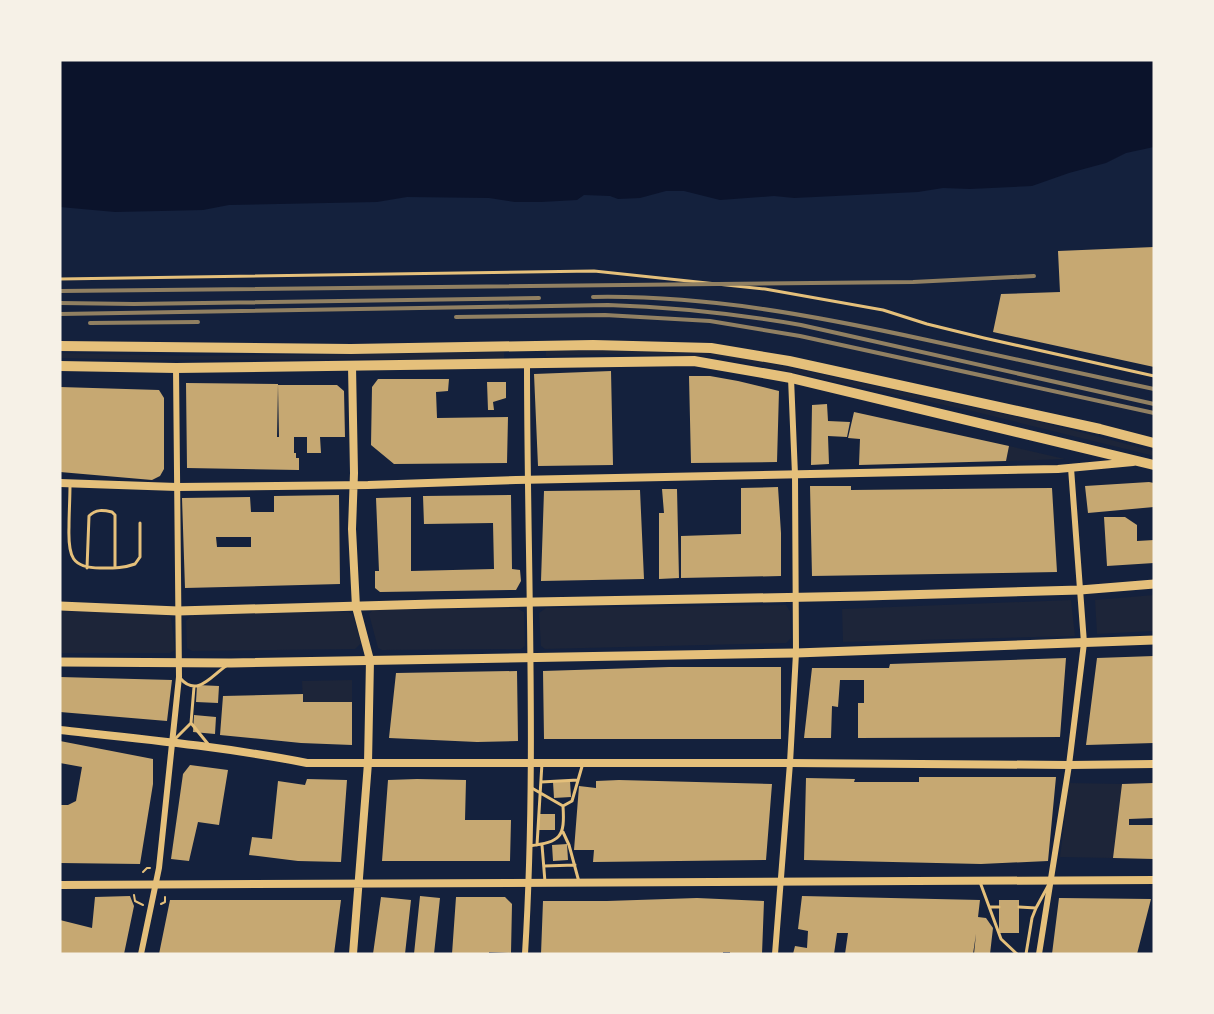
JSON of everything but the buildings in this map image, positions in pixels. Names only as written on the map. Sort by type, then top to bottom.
[{"type":"main road","points":[[60,346],[351,349],[593,345],[711,348],[789,361],[1100,429],[1154,443]]},
{"type":"main road","points":[[60,366],[176,368],[693,361],[791,378],[1154,465]]},
{"type":"main road","points":[[60,606],[178,611],[796,598],[1080,590],[1154,584]]},
{"type":"main road","points":[[60,662],[231,663],[796,653],[1154,639]]},
{"type":"street","points":[[525,954],[533,846],[530,787],[532,657],[527,480],[527,364]]},
{"type":"street","points":[[352,366],[354,485],[352,530],[356,607],[370,660],[368,763],[354,954]]},
{"type":"street","points":[[141,954],[157,884],[167,809],[180,663],[176,368]]},
{"type":"street","points":[[775,954],[796,653],[795,475],[791,378]]},
{"type":"street","points":[[60,483],[177,487],[354,485],[1071,468],[1138,461]]},
{"type":"street","points":[[1039,954],[1069,765],[1084,643],[1071,468]]},
{"type":"street","points":[[60,730],[172,742],[307,764],[583,762],[1154,764]]},
{"type":"street","points":[[60,885],[1154,880]]},
{"type":"lane","points":[[60,279],[594,271],[765,289],[883,310],[973,336],[1154,376]]},
{"type":"lane","points":[[70,483],[68,546],[71,556],[77,563],[87,568],[116,568],[135,564],[140,557],[140,523]]},
{"type":"lane","points":[[87,568],[90,516],[99,510],[112,512],[115,515],[116,568]]},
{"type":"lane","points":[[179,677],[194,687],[201,687],[218,671],[231,663]]},
{"type":"lane","points":[[172,742],[190,723],[194,687]]},
{"type":"lane","points":[[190,723],[211,748]]},
{"type":"lane","points":[[542,762],[533,846],[554,841],[563,832],[565,827],[563,806]]},
{"type":"lane","points":[[563,806],[572,801],[583,762]]},
{"type":"lane","points":[[540,782],[578,780]]},
{"type":"lane","points":[[530,787],[563,806]]},
{"type":"lane","points":[[563,832],[569,845],[579,884]]},
{"type":"lane","points":[[542,845],[546,884]]},
{"type":"lane","points":[[544,866],[575,865]]},
{"type":"lane","points":[[979,881],[1001,939],[1017,954]]},
{"type":"lane","points":[[1026,954],[1032,918],[1051,881]]},
{"type":"lane","points":[[990,907],[999,907]]},
{"type":"lane","points":[[1019,907],[1036,908]]},
{"type":"path","points":[[134,895],[135,901],[142,905]]},
{"type":"path","points":[[160,904],[165,902],[165,897]]},
{"type":"shaded area","points":[[60,60],[1154,60],[1154,147],[1126,153],[1106,163],[1032,186],[943,188],[918,192],[794,198],[774,196],[720,200],[684,191],[666,191],[640,198],[618,199],[610,196],[584,195],[577,200],[541,202],[515,202],[489,198],[407,197],[377,202],[229,205],[203,210],[115,212],[60,207]]},
{"type":"shaded area","points":[[608,350],[729,354],[1041,422],[1154,451],[1154,456],[972,411],[721,357],[610,354],[546,356],[546,351]]},
{"type":"shaded area","points":[[504,352],[504,359],[147,360],[60,358],[60,353],[190,356]]},
{"type":"shaded area","points":[[1009,446],[1065,459],[1006,461]]},
{"type":"shaded area","points":[[1154,595],[1154,631],[1097,634],[1095,600]]},
{"type":"shaded area","points":[[1071,600],[1075,636],[843,642],[842,609]]},
{"type":"shaded area","points":[[786,605],[790,611],[791,638],[786,643],[545,649],[541,646],[539,613],[546,608]]},
{"type":"shaded area","points":[[518,609],[524,612],[525,646],[521,649],[382,650],[378,648],[369,614],[373,610]]},
{"type":"shaded area","points":[[60,611],[166,614],[171,618],[175,650],[170,653],[60,653]]},
{"type":"shaded area","points":[[348,612],[353,615],[361,643],[355,649],[192,651],[187,648],[186,621],[193,614]]},
{"type":"shaded area","points":[[352,680],[352,702],[303,702],[302,681]]},
{"type":"shaded area","points":[[1069,783],[1122,784],[1113,858],[1060,857]]},
{"type":"railway","points":[[60,291],[913,282],[1034,276]]},
{"type":"railway","points":[[593,297],[636,297],[720,303],[803,315],[1154,389]]},
{"type":"railway","points":[[60,303],[539,298]]},
{"type":"railway","points":[[60,314],[608,305],[681,309],[801,325],[1154,404]]},
{"type":"railway","points":[[456,317],[605,315],[710,321],[800,336],[1154,413]]},
{"type":"railway","points":[[90,323],[198,322]]}]
